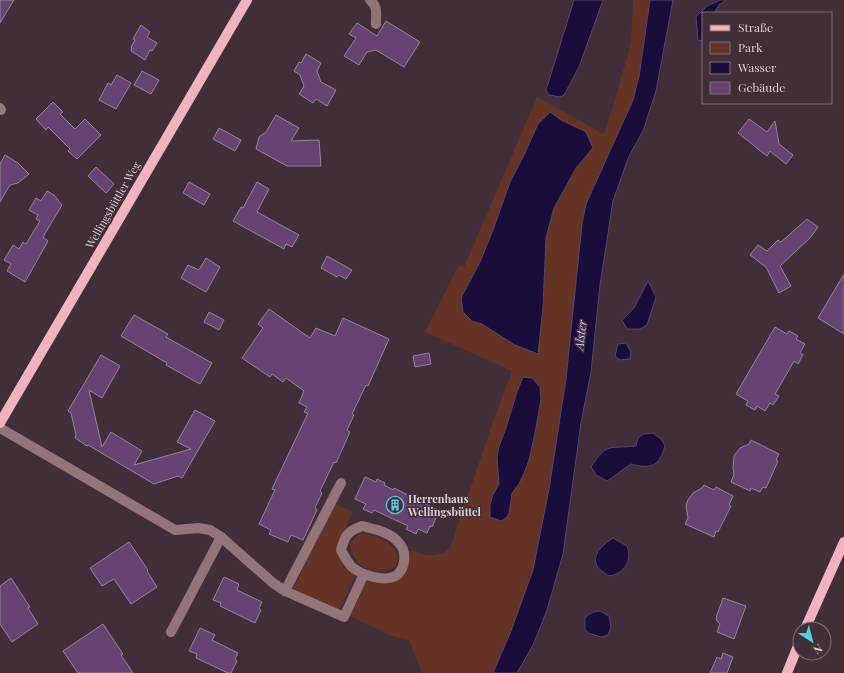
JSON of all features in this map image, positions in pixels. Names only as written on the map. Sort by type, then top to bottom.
[{"type":"main road","name":"Wellingsbüttler Weg","points":[[0,423],[247,0]]},
{"type":"main road","points":[[809,621],[844,542]]},
{"type":"main road","points":[[787,673],[792,661]]},
{"type":"street","points":[[370,0],[375,4],[376,24]]},
{"type":"street","points":[[0,428],[175,530],[198,528],[210,530],[221,537],[272,583],[285,591],[344,617],[364,574]]},
{"type":"street","points":[[285,591],[341,483]]},
{"type":"street","points":[[362,526],[382,531],[399,542],[404,553],[404,565],[397,575],[387,579],[364,574],[352,567],[341,550],[343,541],[350,531],[362,526]]},
{"type":"street","points":[[171,632],[221,537]]},
{"type":"green space","points":[[633,0],[673,0],[656,91],[643,131],[629,156],[613,201],[600,285],[591,372],[581,423],[563,554],[547,610],[533,645],[517,673],[422,673],[409,640],[392,636],[350,616],[367,580],[390,582],[408,552],[411,550],[426,555],[435,555],[440,554],[450,548],[512,371],[425,332],[459,265],[464,267],[537,97],[604,134],[631,43]],"holes":[[[550,112],[593,148],[576,168],[554,208],[546,238],[543,307],[537,354],[515,345],[482,324],[472,321],[461,298],[480,262],[510,182]],[[541,399],[530,457],[523,475],[512,495],[511,502],[492,497],[499,484],[499,446],[505,431]]]},
{"type":"green space","points":[[333,503],[353,512],[339,541],[356,574],[339,611],[293,590]]},
{"type":"green space","points":[[361,534],[378,537],[392,546],[398,556],[396,566],[389,570],[374,571],[361,565],[352,553],[350,545],[355,537]]},
{"type":"water","points":[[574,0],[603,0],[579,67],[564,95],[560,97],[549,95],[546,90]]},
{"type":"water","name":"Alster","points":[[650,0],[673,0],[656,91],[643,131],[629,156],[613,201],[600,285],[591,372],[581,423],[563,554],[547,610],[533,645],[517,673],[493,673],[511,631],[533,570],[549,489],[566,379],[582,224],[586,204],[633,100],[639,77]]},
{"type":"water","points":[[720,0],[726,0],[719,5],[715,12],[702,12],[702,40],[698,41],[696,17],[707,6]]},
{"type":"water","points":[[550,112],[561,120],[586,132],[593,148],[576,168],[554,208],[546,238],[543,307],[538,354],[515,345],[482,324],[472,321],[463,312],[461,298],[480,262],[510,182],[538,124]]},
{"type":"water","points":[[648,281],[656,297],[647,325],[640,329],[627,329],[622,320],[634,308]]},
{"type":"water","points":[[626,343],[631,352],[630,359],[620,360],[615,356],[618,344]]},
{"type":"water","points":[[523,377],[532,378],[540,387],[541,399],[529,460],[519,484],[512,493],[509,513],[507,517],[501,521],[490,517],[492,497],[499,484],[497,458],[499,446]]},
{"type":"water","points":[[653,433],[662,440],[665,446],[660,458],[653,465],[638,466],[631,464],[607,481],[596,475],[591,467],[596,459],[605,450],[614,447],[636,446],[641,435]]},
{"type":"water","points":[[613,538],[627,546],[629,556],[626,566],[623,569],[614,575],[609,576],[597,566],[596,557],[602,546]]},
{"type":"water","points":[[600,611],[609,616],[611,627],[608,635],[601,637],[588,633],[585,629],[585,617],[593,612]]},
{"type":"building","points":[[0,0],[14,0],[0,23]]},
{"type":"building","points":[[386,21],[420,42],[404,67],[376,50],[367,52],[359,65],[344,56],[356,38],[349,34],[357,23],[377,36]]},
{"type":"building","points":[[141,25],[150,32],[147,37],[157,43],[152,51],[150,50],[145,60],[131,51],[131,47],[135,40],[133,39]]},
{"type":"building","points":[[306,54],[321,63],[317,71],[321,82],[336,90],[327,106],[316,99],[313,103],[299,94],[304,86],[300,75],[294,71]]},
{"type":"building","points":[[142,71],[159,80],[151,94],[134,85]]},
{"type":"building","points":[[117,75],[131,83],[116,109],[99,100],[108,83],[111,85]]},
{"type":"building","points":[[53,102],[63,112],[60,114],[75,129],[85,119],[101,135],[77,159],[68,151],[70,149],[48,127],[46,130],[36,119]]},
{"type":"building","points":[[276,115],[299,128],[291,141],[319,140],[321,166],[287,166],[256,149],[259,137],[266,132]]},
{"type":"building","points":[[749,119],[767,132],[775,121],[779,144],[793,155],[786,164],[770,151],[767,156],[738,133]]},
{"type":"building","points":[[219,128],[241,140],[235,151],[213,139]]},
{"type":"building","points":[[5,155],[18,163],[29,174],[18,183],[10,185],[0,202],[0,164]]},
{"type":"building","points":[[96,167],[114,184],[106,193],[88,176]]},
{"type":"building","points":[[189,182],[210,194],[204,205],[183,193]]},
{"type":"building","points":[[257,182],[269,189],[257,212],[299,235],[292,247],[286,244],[284,249],[233,221],[241,207],[243,208]]},
{"type":"building","points":[[47,191],[54,195],[62,205],[43,237],[48,241],[25,282],[7,271],[11,264],[4,260],[13,245],[19,249],[23,242],[26,244],[40,221],[36,219],[38,215],[29,210],[36,198],[41,201]]},
{"type":"building","points":[[807,219],[818,227],[810,238],[780,266],[791,286],[779,293],[766,267],[750,255],[758,245],[767,251],[778,240],[781,242]]},
{"type":"building","points":[[327,256],[352,270],[346,279],[339,275],[337,277],[321,268]]},
{"type":"building","points":[[206,258],[220,267],[206,292],[181,278],[188,265],[199,270]]},
{"type":"building","points":[[844,274],[844,334],[818,318]]},
{"type":"building","points":[[269,309],[310,338],[316,328],[335,336],[343,318],[389,339],[368,386],[366,385],[352,414],[354,415],[347,430],[350,432],[336,463],[334,462],[320,491],[322,493],[315,508],[317,510],[303,540],[291,535],[288,542],[269,534],[271,530],[259,524],[275,490],[272,489],[308,413],[304,412],[307,407],[299,403],[304,391],[286,378],[283,382],[272,374],[270,377],[242,358],[263,328],[258,324]]},
{"type":"building","points":[[209,312],[224,320],[219,330],[204,322]]},
{"type":"building","points":[[134,315],[168,334],[166,337],[212,363],[200,384],[166,365],[167,363],[121,336]]},
{"type":"building","points":[[775,327],[787,334],[789,331],[798,336],[796,339],[805,344],[800,353],[803,355],[798,364],[794,361],[775,394],[779,396],[773,405],[770,403],[765,411],[757,406],[755,410],[746,405],[748,401],[736,394]]},
{"type":"building","points":[[429,353],[431,364],[415,367],[413,356]]},
{"type":"building","points":[[101,355],[120,366],[102,398],[89,390],[102,447],[111,432],[142,451],[134,465],[191,449],[177,442],[195,410],[215,421],[182,478],[178,476],[154,484],[75,438],[76,435],[71,413],[68,411]]},
{"type":"building","points":[[751,440],[779,454],[776,460],[778,461],[766,488],[763,487],[760,492],[751,488],[750,491],[731,482],[734,474],[734,456],[740,448],[749,444]]},
{"type":"building","name":"Herrenhaus Wellingsbüttel","points":[[365,477],[376,482],[377,479],[385,483],[384,485],[393,490],[394,488],[438,510],[432,527],[430,526],[427,533],[418,529],[416,534],[406,529],[408,526],[374,510],[372,513],[363,509],[366,504],[355,499]]},
{"type":"building","points":[[704,485],[714,490],[716,487],[733,496],[729,505],[731,506],[714,537],[685,524],[688,518],[686,506],[688,500],[693,493],[702,488]]},
{"type":"building","points":[[129,542],[148,570],[147,571],[157,587],[131,604],[114,579],[102,586],[90,568]]},
{"type":"building","points":[[224,577],[239,584],[237,590],[262,602],[259,608],[261,610],[255,623],[220,606],[221,603],[213,600]]},
{"type":"building","points":[[11,578],[30,607],[28,608],[38,624],[12,642],[0,624],[0,586]]},
{"type":"building","points":[[723,598],[746,606],[734,639],[717,632],[720,624],[716,618]]},
{"type":"building","points":[[103,624],[123,654],[121,655],[133,673],[78,673],[63,651]]},
{"type":"building","points":[[200,628],[215,635],[212,640],[238,653],[235,659],[237,661],[231,673],[196,658],[197,654],[189,651]]},
{"type":"building","points":[[723,653],[733,657],[727,673],[710,673],[717,657],[721,659]]},
{"type":"place","name":"Herrenhaus Wellingsbüttel","points":[[395,505]]}]
